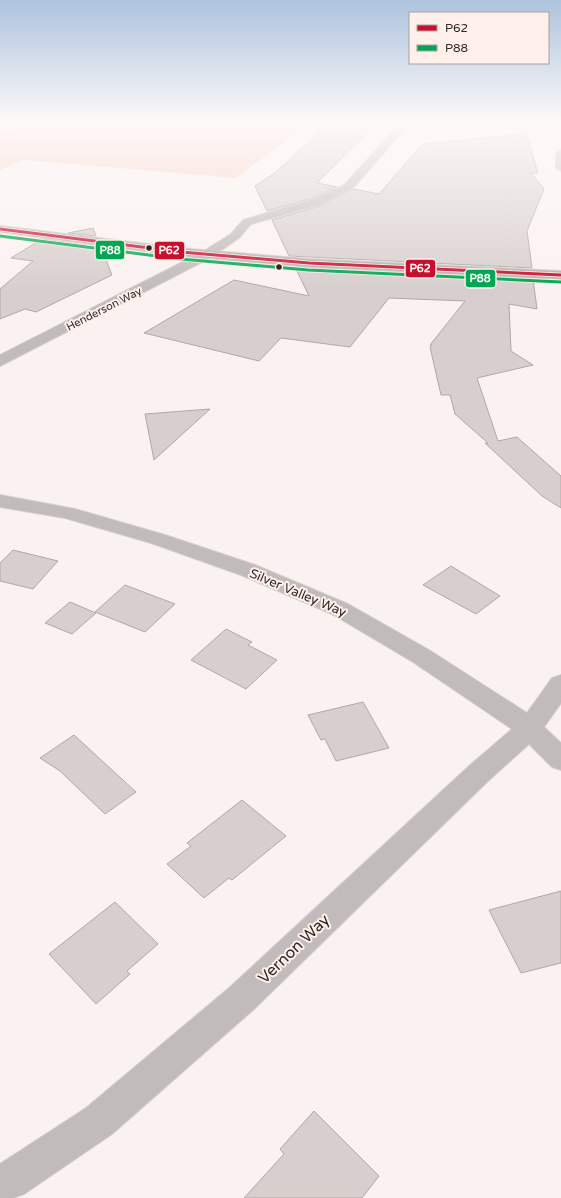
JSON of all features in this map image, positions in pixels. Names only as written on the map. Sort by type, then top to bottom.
[{"type":"main road","points":[[0,229],[206,255],[309,263],[561,275]]},
{"type":"street","name":"Henderson Way","points":[[0,361],[206,255],[230,240],[247,222],[323,201],[348,187],[356,178]]},
{"type":"street","name":"Silver Valley Way","points":[[0,501],[68,513],[158,538],[248,570],[340,609],[421,656],[530,728],[561,760]]},
{"type":"street","name":"Vernon Way","points":[[0,1184],[10,1180],[99,1121],[230,1009],[478,774],[530,728],[561,684]]},
{"type":"building","points":[[267,178],[322,178],[317,183],[337,187],[310,199],[267,211],[255,186]]},
{"type":"building","points":[[393,178],[535,178],[544,189],[527,231],[532,268],[289,256],[272,220],[320,206],[354,189],[379,194]]},
{"type":"building","points":[[93,228],[96,236],[68,233]]},
{"type":"building","points":[[42,239],[101,247],[112,275],[36,312],[25,309],[0,319],[0,289],[33,261],[11,258]]},
{"type":"building","points":[[295,267],[533,279],[537,309],[509,304],[511,351],[533,365],[477,378],[498,441],[517,437],[561,476],[561,508],[542,496],[485,443],[488,443],[455,414],[450,395],[441,395],[430,347],[432,345],[430,345],[465,301],[389,298],[350,347],[281,338],[259,361],[144,333],[234,280],[309,296]]},
{"type":"building","points":[[210,409],[154,460],[145,414]]},
{"type":"building","points":[[13,550],[58,561],[33,589],[0,581],[0,563]]},
{"type":"building","points":[[451,566],[500,596],[476,614],[423,585]]},
{"type":"building","points":[[125,585],[175,604],[145,632],[95,612]]},
{"type":"building","points":[[70,602],[96,613],[72,634],[45,623]]},
{"type":"building","points":[[226,629],[252,642],[248,645],[277,660],[246,689],[191,660]]},
{"type":"building","points":[[363,702],[389,748],[336,761],[325,739],[321,740],[308,715]]},
{"type":"building","points":[[74,735],[136,792],[105,814],[60,771],[40,758]]},
{"type":"building","points":[[242,800],[286,836],[232,880],[229,878],[204,898],[167,864],[191,846],[187,843]]},
{"type":"building","points":[[561,891],[561,963],[521,973],[489,910]]},
{"type":"building","points":[[115,902],[158,944],[127,971],[130,974],[96,1004],[49,954]]},
{"type":"building","points":[[314,1111],[379,1176],[362,1198],[244,1198],[284,1154],[280,1149]]},
{"type":"transit line","name":"P62","points":[[0,229],[181,252],[309,263],[561,275]]},
{"type":"transit line","name":"P88","points":[[0,236],[180,259],[308,270],[561,282]]}]
